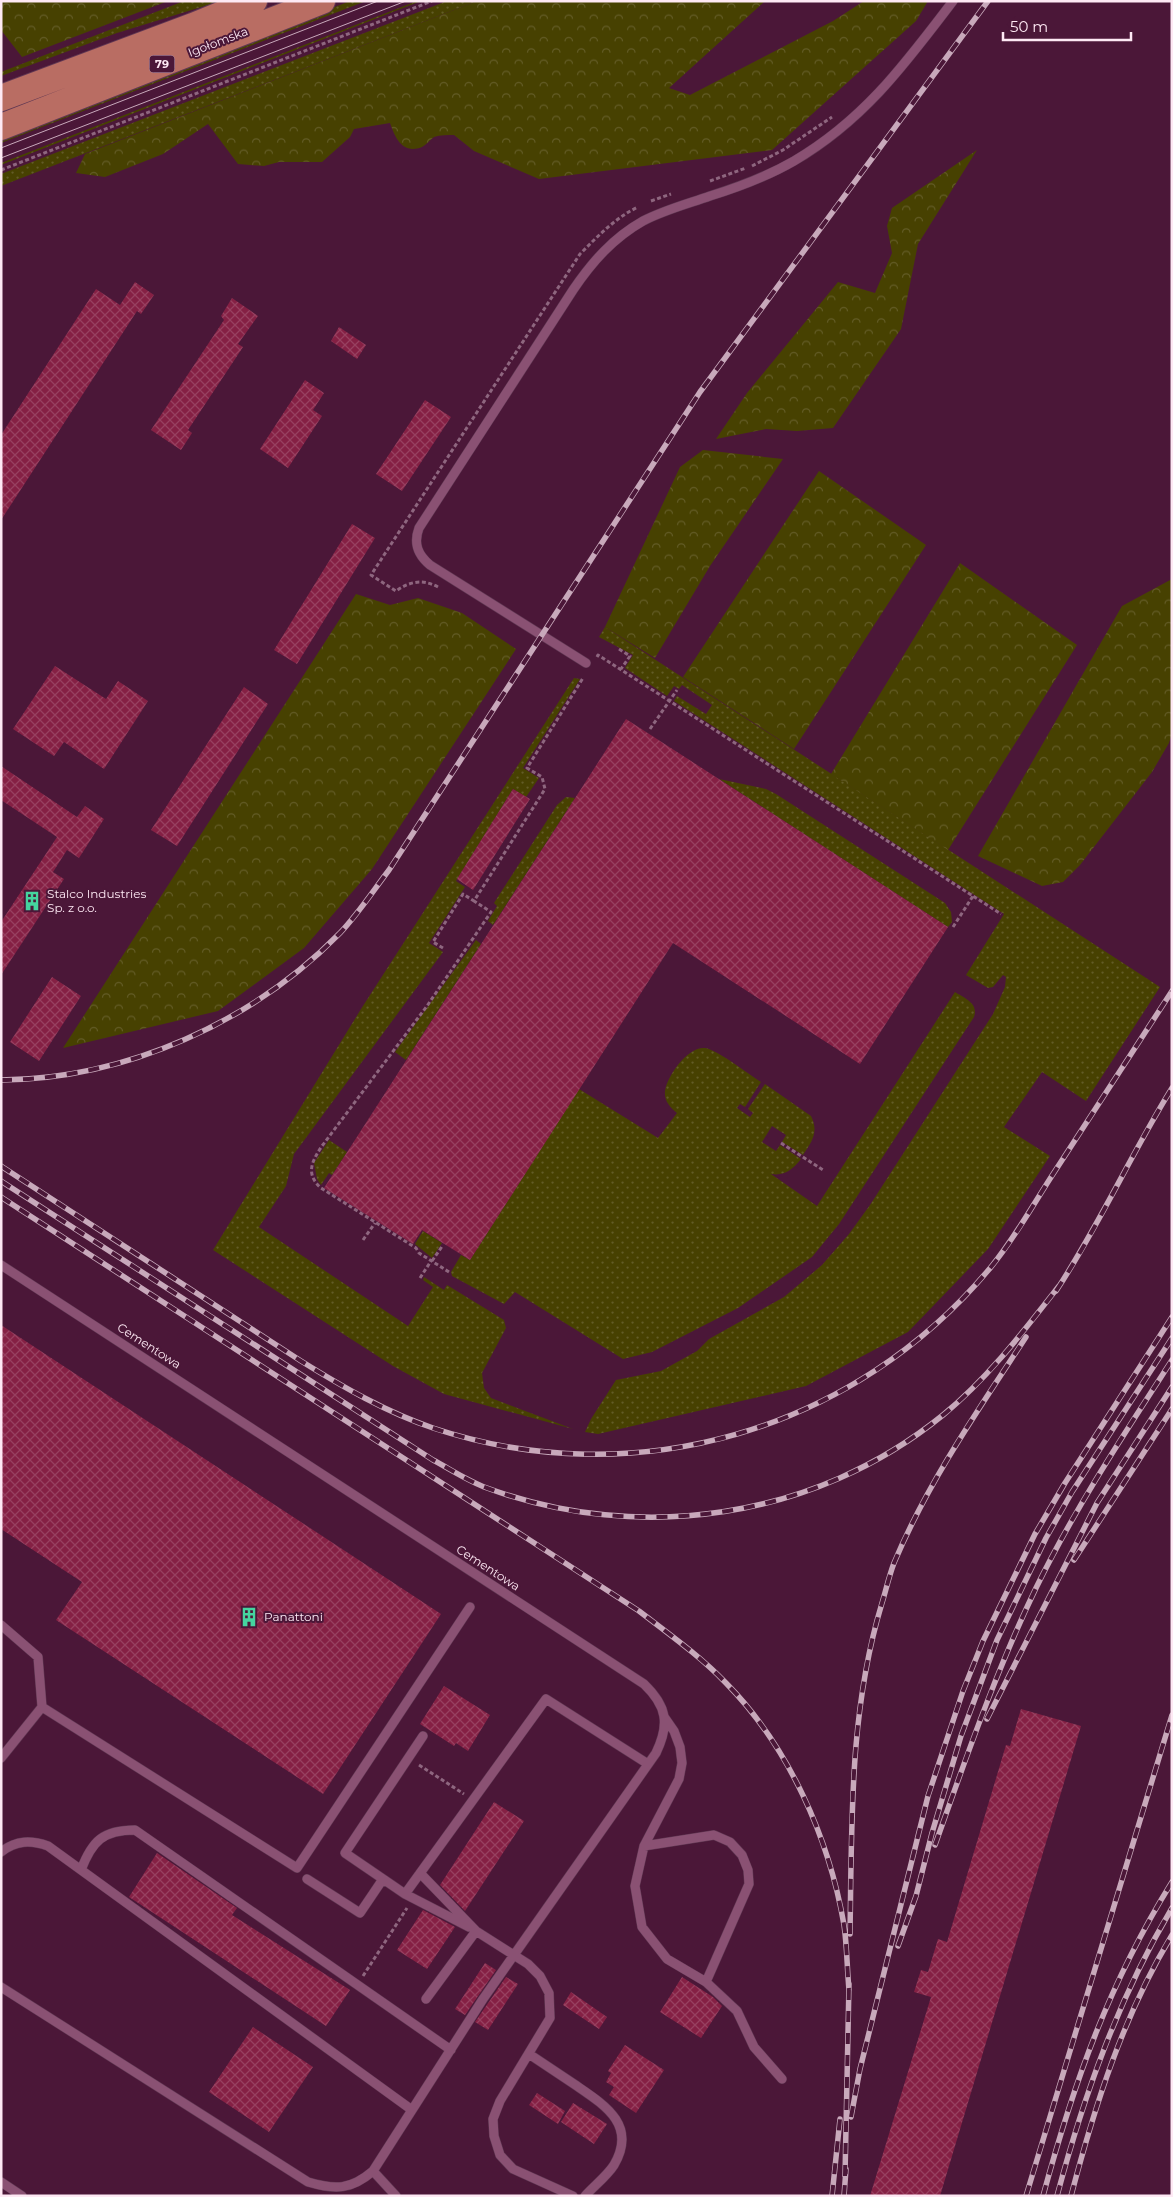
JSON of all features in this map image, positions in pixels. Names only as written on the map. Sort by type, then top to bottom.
[{"type":"main road","name":"Igołomska","points":[[1,98],[193,26],[254,1]]},
{"type":"main road","name":"Igołomska","points":[[1,127],[322,1]]},
{"type":"lane","points":[[589,666],[430,565],[416,547],[419,528],[573,290],[587,270],[608,247],[632,228],[653,216],[748,183],[793,161],[828,138],[873,100],[902,68],[953,1]]},
{"type":"lane","name":"Cementowa","points":[[1,1265],[644,1684],[659,1702],[665,1718],[674,1731],[680,1747],[682,1763],[679,1779],[644,1846]]},
{"type":"lane","points":[[42,1707],[297,1868],[470,1607]]},
{"type":"lane","points":[[1,1625],[38,1657],[42,1707],[3,1753]]},
{"type":"lane","points":[[409,1896],[420,1873],[546,1699],[648,1764]]},
{"type":"lane","points":[[1,1987],[308,2182],[325,2187],[344,2188],[360,2182],[373,2171],[483,1999],[648,1764],[661,1743],[664,1734],[665,1718]]},
{"type":"lane","points":[[422,1736],[345,1853],[409,1896],[476,1930],[513,1956],[528,1964],[540,1976],[549,1993],[550,2018],[500,2101],[493,2119],[494,2136],[500,2155],[513,2169],[573,2196]]},
{"type":"lane","points":[[81,1870],[88,1851],[100,1838],[118,1830],[135,1830],[451,2050]]},
{"type":"lane","points":[[706,1982],[749,1884],[748,1870],[742,1855],[730,1842],[714,1835],[644,1846],[635,1886],[642,1927],[667,1960],[706,1982],[737,2011],[754,2047],[782,2079]]},
{"type":"lane","points":[[1,1852],[20,1842],[35,1841],[48,1846],[412,2110]]},
{"type":"lane","points":[[420,1873],[476,1930]]},
{"type":"lane","points":[[307,1879],[360,1913],[383,1879]]},
{"type":"lane","points":[[426,2000],[476,1930]]},
{"type":"lane","points":[[529,2054],[606,2106],[617,2119],[621,2134],[621,2150],[613,2166],[585,2196]]},
{"type":"lane","points":[[373,2171],[396,2196]]},
{"type":"lane","points":[[1,2182],[22,2196]]},
{"type":"path","points":[[1,170],[432,1]]},
{"type":"path","points":[[704,183],[750,167],[783,150],[838,111]]},
{"type":"path","points":[[444,591],[423,581],[413,582],[396,591],[371,574],[580,254],[600,233],[624,214],[660,197],[677,192]]},
{"type":"path","points":[[619,650],[630,656],[621,670]]},
{"type":"path","points":[[474,901],[545,789],[542,777],[527,768],[589,666],[598,655],[1001,914]]},
{"type":"path","points":[[578,675],[583,678]]},
{"type":"path","points":[[650,729],[677,690]]},
{"type":"path","points":[[443,948],[433,942],[463,894],[491,912],[427,1006],[312,1160],[312,1172],[318,1186],[416,1248],[419,1253],[450,1272]]},
{"type":"path","points":[[953,927],[973,896]]},
{"type":"path","points":[[781,1143],[823,1170]]},
{"type":"path","points":[[363,1240],[376,1223]]},
{"type":"path","points":[[420,1278],[443,1245]]},
{"type":"path","points":[[408,1758],[473,1800]]},
{"type":"path","points":[[357,1985],[409,1896]]},
{"type":"green space","points":[[1,1],[168,1],[22,57],[1,30]]},
{"type":"green space","points":[[184,1],[221,1],[117,33],[1,76],[1,72]]},
{"type":"green space","points":[[350,1],[366,1],[1,143],[1,138]]},
{"type":"green space","points":[[421,1],[1,165],[1,163]]},
{"type":"green space","points":[[447,1],[477,1],[1,186],[1,174]]},
{"type":"green space","points":[[477,1],[765,1],[669,88],[690,95],[833,21],[864,1],[928,1],[916,21],[772,150],[539,179],[474,151],[454,135],[434,137],[422,147],[409,149],[404,147],[397,139],[390,123],[354,129],[350,137],[322,162],[279,162],[264,166],[238,164],[208,124],[163,154],[105,177],[76,173],[85,154]]},
{"type":"green space","points":[[977,150],[918,244],[901,329],[833,428],[797,431],[766,429],[716,439],[747,393],[838,282],[875,293],[892,253],[887,226],[892,208]]},
{"type":"green space","points":[[703,450],[783,459],[710,566],[655,658],[605,627],[680,467]]},
{"type":"green space","points":[[819,471],[926,545],[794,749],[683,677]]},
{"type":"green space","points":[[960,563],[1077,645],[948,850],[831,774]]},
{"type":"green space","points":[[1172,579],[1172,733],[1169,743],[1152,772],[1080,865],[1063,882],[1042,886],[978,856],[1122,606]]},
{"type":"green space","points":[[356,594],[390,605],[418,598],[462,613],[516,649],[372,869],[304,948],[218,1011],[63,1048]]},
{"type":"green space","points":[[605,627],[1160,987],[1086,1101],[1042,1072],[1004,1127],[1050,1156],[988,1249],[908,1332],[806,1386],[598,1434],[585,1432],[591,1419],[616,1380],[661,1371],[697,1351],[709,1339],[784,1297],[822,1265],[849,1234],[870,1205],[993,1014],[1005,987],[1006,977],[1003,975],[993,987],[988,988],[966,975],[1004,914],[674,701],[677,696],[706,714],[712,705],[682,685],[679,689],[674,686],[667,696],[625,668],[633,655],[599,637]]},
{"type":"green space","points":[[574,678],[580,679],[523,768],[539,778],[526,797],[513,789],[456,881],[465,887],[429,943],[443,952],[294,1154],[286,1186],[259,1227],[408,1326],[433,1287],[423,1280],[424,1277],[444,1290],[447,1285],[504,1320],[506,1328],[482,1373],[484,1388],[491,1398],[573,1429],[444,1394],[393,1366],[213,1250],[361,1009]]},
{"type":"green space","points":[[719,779],[766,789],[776,794],[945,903],[951,912],[952,922],[948,927]]},
{"type":"green space","points":[[566,797],[575,798],[493,925],[488,921],[497,906],[494,903],[557,805]]},
{"type":"green space","points":[[476,940],[481,944],[406,1060],[395,1052]]},
{"type":"green space","points":[[955,992],[973,1005],[974,1017],[839,1224],[812,1257],[738,1308],[652,1352],[623,1359],[515,1292],[504,1304],[452,1276],[451,1272],[461,1255],[470,1260],[579,1089],[658,1138],[677,1113],[665,1098],[665,1091],[670,1078],[679,1063],[698,1049],[705,1048],[717,1053],[761,1082],[745,1107],[740,1104],[737,1108],[750,1117],[753,1113],[748,1109],[765,1084],[811,1116],[814,1132],[812,1141],[803,1155],[782,1142],[786,1135],[772,1126],[762,1142],[776,1151],[780,1145],[801,1159],[788,1171],[780,1174],[771,1174],[817,1206]]},
{"type":"green space","points":[[329,1140],[347,1152],[332,1175],[329,1173],[321,1185],[317,1179],[314,1163]]},
{"type":"green space","points":[[423,1231],[442,1243],[432,1258],[415,1244]]},
{"type":"building","points":[[135,282],[154,295],[141,314],[137,311],[1,520],[1,435],[96,289],[120,305]]},
{"type":"building","points":[[232,298],[258,316],[238,344],[243,347],[188,430],[192,433],[181,450],[151,430],[224,320],[221,316]]},
{"type":"building","points":[[339,327],[366,345],[357,359],[331,341]]},
{"type":"building","points":[[305,380],[324,393],[313,410],[322,416],[288,468],[260,449]]},
{"type":"building","points":[[425,400],[451,417],[402,491],[376,474]]},
{"type":"building","points":[[352,524],[375,538],[297,664],[274,650]]},
{"type":"building","points":[[55,666],[106,699],[118,681],[148,701],[104,769],[64,742],[54,756],[13,729]]},
{"type":"building","points":[[244,687],[268,704],[177,846],[151,830]]},
{"type":"building","points":[[626,719],[948,927],[860,1064],[673,943],[470,1260],[422,1230],[413,1244],[324,1188]]},
{"type":"building","points":[[1,766],[77,817],[85,806],[104,819],[79,858],[67,850],[53,872],[64,879],[1,975],[1,922],[57,837],[1,800]]},
{"type":"building","points":[[513,789],[530,799],[473,890],[457,879]]},
{"type":"building","points":[[52,977],[81,996],[39,1061],[10,1042]]},
{"type":"building","name":"Panattoni","points":[[1,1325],[441,1614],[323,1794],[56,1620],[82,1582],[1,1529]]},
{"type":"building","points":[[444,1686],[490,1715],[468,1751],[456,1743],[454,1746],[420,1724]]},
{"type":"building","points":[[1021,1709],[1081,1726],[940,2196],[870,2196],[931,1997],[914,1992],[921,1970],[928,1972],[938,1939],[947,1942],[1006,1745],[1010,1746]]},
{"type":"building","points":[[494,1802],[524,1821],[465,1911],[440,1885]]},
{"type":"building","points":[[157,1853],[237,1908],[232,1915],[350,1990],[326,2026],[129,1897]]},
{"type":"building","points":[[423,1910],[455,1927],[427,1969],[397,1950]]},
{"type":"building","points":[[485,1963],[496,1970],[465,2015],[455,2009]]},
{"type":"building","points":[[506,1977],[518,1984],[488,2030],[475,2022]]},
{"type":"building","points":[[682,1977],[713,1997],[722,2006],[701,2038],[660,2012]]},
{"type":"building","points":[[571,1992],[607,2017],[599,2029],[563,2005]]},
{"type":"building","points":[[253,2027],[313,2067],[269,2132],[209,2092]]},
{"type":"building","points":[[625,2045],[664,2070],[636,2113],[609,2095],[614,2087],[606,2082],[611,2073],[608,2071]]},
{"type":"building","points":[[537,2093],[565,2111],[558,2124],[529,2105]]},
{"type":"building","points":[[573,2103],[607,2124],[594,2144],[561,2122]]},
{"type":"tram line","points":[[1,148],[378,1]]},
{"type":"tram line","points":[[1,158],[406,1]]},
{"type":"railway","points":[[1,1080],[48,1077],[94,1069],[140,1057],[185,1040],[227,1018],[268,993],[306,965],[340,933],[389,870],[700,392],[988,1]]},
{"type":"railway","points":[[1,1166],[301,1361],[382,1407],[416,1422],[509,1447],[586,1454],[662,1450],[737,1434],[808,1408],[875,1371],[936,1324],[991,1267],[1008,1244],[1172,991]]},
{"type":"railway","points":[[1056,1291],[1172,1088]]},
{"type":"railway","points":[[1,1181],[459,1475],[487,1488],[545,1505],[605,1515],[665,1517],[724,1512],[783,1499],[839,1478],[893,1450],[943,1415],[990,1370],[1059,1286]]},
{"type":"railway","points":[[1,1197],[639,1611],[684,1645],[716,1673],[749,1708],[769,1736],[803,1795],[817,1827],[828,1859],[844,1925],[849,1990]]},
{"type":"railway","points":[[851,2117],[860,2069],[928,1796],[963,1691],[983,1641],[1035,1534],[1065,1483],[1172,1317]]},
{"type":"railway","points":[[850,1934],[852,1808],[858,1726],[871,1644],[889,1578],[907,1533],[938,1475],[1026,1337]]},
{"type":"railway","points":[[898,1946],[916,1896],[932,1833],[961,1736],[997,1640],[1046,1538],[1072,1492],[1172,1338]]},
{"type":"railway","points":[[935,1845],[995,1683],[1036,1588],[1084,1500],[1172,1360]]},
{"type":"railway","points":[[987,1719],[1097,1503],[1172,1387]]},
{"type":"railway","points":[[1074,1560],[1172,1409]]},
{"type":"railway","points":[[1026,2196],[1172,1715]]},
{"type":"railway","points":[[1043,2196],[1067,2113],[1096,2034],[1130,1958],[1172,1882]]},
{"type":"railway","points":[[1057,2196],[1067,2158],[1104,2048],[1135,1977],[1172,1908]]},
{"type":"railway","points":[[1071,2196],[1090,2128],[1112,2062],[1139,1997],[1172,1935]]},
{"type":"railway","points":[[845,2176],[849,1984]]},
{"type":"railway","points":[[832,2196],[840,2119]]},
{"type":"railway","points":[[844,2196],[846,2169]]},
{"type":"place","name":"Stalco Industries Sp. z o.o.","points":[[32,901]]},
{"type":"place","name":"Panattoni","points":[[249,1617]]}]
